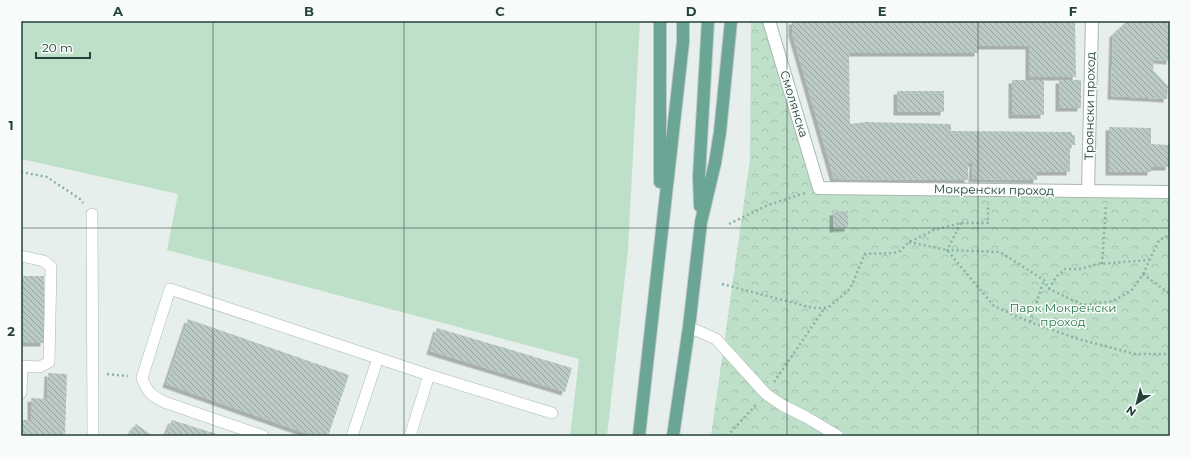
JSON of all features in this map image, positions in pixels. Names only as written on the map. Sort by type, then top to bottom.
[{"type":"main road","points":[[660,21],[660,237]]},
{"type":"main road","points":[[640,436],[660,237],[683,42],[683,21]]},
{"type":"main road","points":[[701,222],[699,176],[708,21]]},
{"type":"main road","points":[[673,436],[689,327],[701,222],[715,163],[720,132],[731,21]]},
{"type":"street","name":"Смолянска","points":[[769,21],[819,188]]},
{"type":"street","name":"Троянски проход","points":[[1088,191],[1092,21]]},
{"type":"street","name":"Мокренски проход","points":[[819,188],[1170,192]]},
{"type":"lane","points":[[92,214],[93,436]]},
{"type":"lane","points":[[21,256],[44,261],[50,267],[49,362],[40,367],[22,366],[21,394]]},
{"type":"lane","points":[[263,436],[164,402],[155,397],[146,389],[142,378],[170,289],[378,358],[552,413]]},
{"type":"lane","points":[[689,327],[716,339],[766,394],[782,405],[838,436]]},
{"type":"lane","points":[[352,436],[378,358]]},
{"type":"lane","points":[[410,436],[429,374]]},
{"type":"path","points":[[21,172],[47,177],[80,198],[92,214]]},
{"type":"path","points":[[729,224],[768,206],[819,188]]},
{"type":"path","points":[[722,284],[814,308],[824,308],[830,306],[850,289],[865,254],[894,253],[900,251],[909,242],[934,230],[961,223],[988,223],[988,190]]},
{"type":"path","points":[[1102,264],[1108,191]]},
{"type":"path","points":[[947,250],[961,223]]},
{"type":"path","points":[[909,242],[947,250],[1000,252],[1044,280],[1049,289],[1083,305],[1113,301],[1131,291],[1143,274],[1159,240],[1170,235]]},
{"type":"path","points":[[947,250],[994,306],[1030,322],[1078,339],[1135,354],[1170,354]]},
{"type":"path","points":[[1049,289],[1056,277],[1065,269],[1080,269],[1102,264],[1150,260]]},
{"type":"path","points":[[1143,274],[1170,294]]},
{"type":"path","points":[[1030,322],[1044,280]]},
{"type":"path","points":[[727,436],[766,394],[824,308]]},
{"type":"path","points":[[92,372],[142,378]]},
{"type":"green space","points":[[21,21],[640,21],[628,250],[607,436],[570,436],[579,359],[167,250],[178,194],[21,159]]},
{"type":"green space","name":"Парк Мокренски проход","points":[[751,21],[765,21],[819,188],[1170,192],[1170,436],[711,436],[750,159]]},
{"type":"building","points":[[792,21],[1075,21],[1076,77],[1029,77],[1029,46],[978,46],[978,53],[849,53],[850,124],[865,122],[951,124],[951,131],[1072,132],[1072,135],[1075,135],[1075,145],[1070,145],[1070,172],[1037,172],[1037,180],[972,179],[973,163],[968,163],[968,180],[834,179],[792,33]]},
{"type":"building","points":[[1127,21],[1170,22],[1170,61],[1154,60],[1153,70],[1168,86],[1167,99],[1111,96],[1113,34]]},
{"type":"building","points":[[1012,80],[1044,80],[1044,115],[1012,115]]},
{"type":"building","points":[[1059,80],[1081,80],[1081,108],[1059,108]]},
{"type":"building","points":[[897,91],[944,91],[944,112],[897,112]]},
{"type":"building","points":[[1109,127],[1151,128],[1151,144],[1169,145],[1169,167],[1151,167],[1151,172],[1109,172]]},
{"type":"building","points":[[848,211],[848,228],[833,229],[833,212]]},
{"type":"building","points":[[21,261],[23,261],[23,276],[44,276],[44,343],[21,343]]},
{"type":"building","points":[[188,319],[349,375],[328,436],[314,436],[166,384]]},
{"type":"building","points":[[437,328],[572,368],[565,392],[430,351]]},
{"type":"building","points":[[48,373],[67,374],[65,436],[21,436],[21,420],[31,420],[31,398],[47,399]]},
{"type":"building","points":[[172,420],[223,436],[165,436]]},
{"type":"building","points":[[136,424],[153,436],[127,436]]}]
